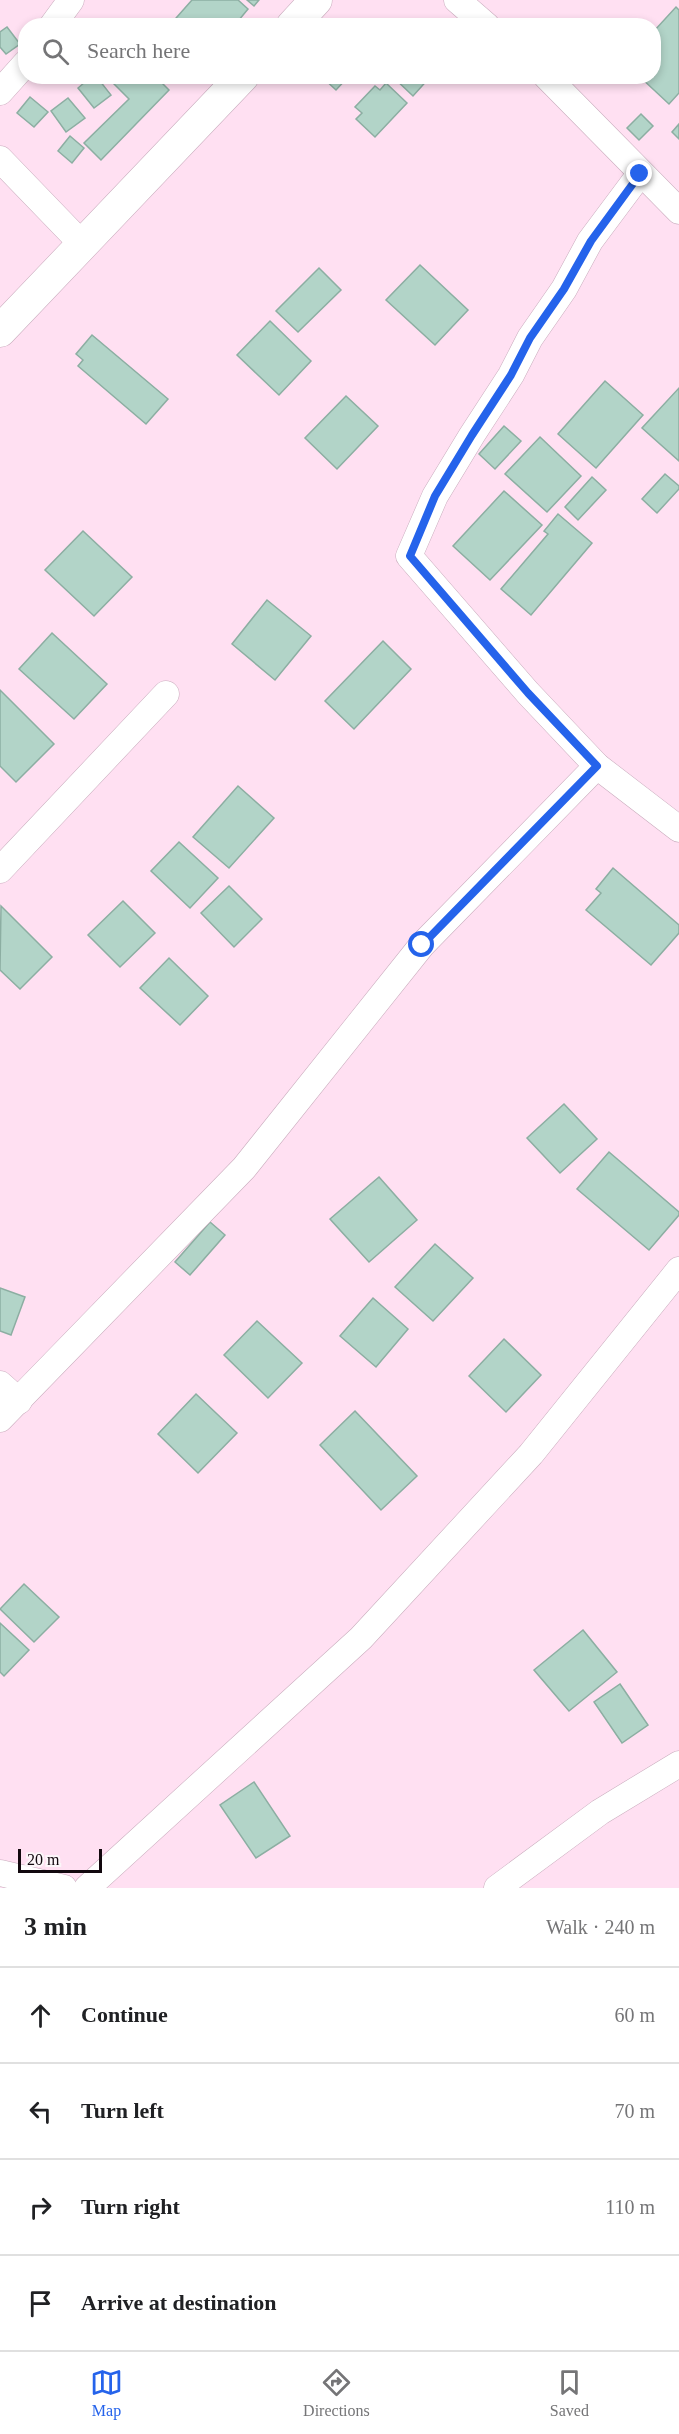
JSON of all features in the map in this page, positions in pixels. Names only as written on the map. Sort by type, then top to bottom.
[{"type":"street","points":[[58,18],[71,0]]},
{"type":"street","points":[[299,18],[316,0]]},
{"type":"street","points":[[458,0],[478,18]]},
{"type":"street","points":[[0,92],[18,72]]},
{"type":"street","points":[[0,331],[235,84]]},
{"type":"street","points":[[554,84],[679,211]]},
{"type":"street","points":[[0,159],[82,244]]},
{"type":"street","points":[[640,174],[591,241],[564,289],[530,338],[511,375],[435,496],[410,556],[528,693],[597,766],[679,830]]},
{"type":"street","points":[[0,870],[166,694]]},
{"type":"street","points":[[0,1419],[244,1168],[422,945],[597,766]]},
{"type":"street","points":[[87,1888],[361,1638],[531,1454],[679,1270]]},
{"type":"street","points":[[0,1384],[19,1401]]},
{"type":"street","points":[[497,1888],[600,1812],[679,1764]]},
{"type":"street","points":[[0,1873],[64,1888]]},
{"type":"building","points":[[192,0],[238,0],[248,9],[241,18],[176,18]]},
{"type":"building","points":[[247,0],[259,0],[254,6]]},
{"type":"building","points":[[676,7],[679,10],[679,93],[669,104],[648,84],[661,84],[661,23]]},
{"type":"building","points":[[7,27],[18,41],[18,45],[6,54],[0,47],[0,32]]},
{"type":"building","points":[[83,84],[102,84],[111,95],[94,108],[78,88]]},
{"type":"building","points":[[114,84],[163,84],[169,90],[101,160],[84,143],[129,99]]},
{"type":"building","points":[[330,84],[342,84],[336,90]]},
{"type":"building","points":[[387,84],[407,103],[375,137],[356,119],[362,113],[355,107],[375,86],[380,90]]},
{"type":"building","points":[[400,84],[424,84],[413,96]]},
{"type":"building","points":[[30,97],[48,112],[34,127],[17,113]]},
{"type":"building","points":[[68,98],[85,118],[66,132],[51,111]]},
{"type":"building","points":[[641,114],[653,126],[639,140],[627,128]]},
{"type":"building","points":[[679,124],[679,139],[672,132]]},
{"type":"building","points":[[70,136],[84,148],[72,163],[58,151]]},
{"type":"building","points":[[420,265],[468,310],[435,345],[386,300]]},
{"type":"building","points":[[319,268],[341,290],[298,332],[276,311]]},
{"type":"building","points":[[270,321],[311,361],[279,395],[237,355]]},
{"type":"building","points":[[92,335],[168,399],[146,424],[78,366],[83,360],[76,354]]},
{"type":"building","points":[[605,381],[643,415],[596,468],[558,434]]},
{"type":"building","points":[[679,388],[679,461],[642,428]]},
{"type":"building","points":[[346,396],[378,426],[337,469],[305,438]]},
{"type":"building","points":[[504,426],[521,441],[495,469],[479,454]]},
{"type":"building","points":[[540,437],[581,476],[547,512],[505,474]]},
{"type":"building","points":[[665,474],[679,486],[679,489],[657,513],[642,499]]},
{"type":"building","points":[[592,477],[606,490],[578,520],[565,507]]},
{"type":"building","points":[[504,491],[542,525],[490,580],[453,546]]},
{"type":"building","points":[[558,514],[592,543],[531,615],[501,589],[548,534],[544,531]]},
{"type":"building","points":[[83,531],[132,577],[94,616],[45,570]]},
{"type":"building","points":[[267,600],[311,636],[275,680],[232,644]]},
{"type":"building","points":[[52,633],[107,684],[74,719],[19,669]]},
{"type":"building","points":[[383,641],[411,669],[354,729],[325,701]]},
{"type":"building","points":[[0,690],[54,744],[16,782],[0,766]]},
{"type":"building","points":[[238,786],[274,818],[229,868],[193,837]]},
{"type":"building","points":[[179,842],[218,878],[190,908],[151,871]]},
{"type":"building","points":[[613,868],[679,925],[679,933],[651,965],[586,910],[601,893],[596,889]]},
{"type":"building","points":[[229,886],[262,919],[234,947],[201,913]]},
{"type":"building","points":[[123,901],[155,933],[120,967],[88,935]]},
{"type":"building","points":[[1,906],[52,957],[20,989],[0,970]]},
{"type":"building","points":[[169,958],[208,996],[180,1025],[140,988]]},
{"type":"building","points":[[564,1104],[597,1139],[560,1173],[527,1138]]},
{"type":"building","points":[[609,1152],[679,1212],[679,1215],[649,1250],[577,1189]]},
{"type":"building","points":[[379,1177],[417,1220],[369,1262],[330,1219]]},
{"type":"building","points":[[210,1222],[225,1235],[190,1275],[175,1262]]},
{"type":"building","points":[[435,1244],[473,1278],[433,1321],[395,1287]]},
{"type":"building","points":[[0,1288],[25,1297],[11,1335],[0,1331]]},
{"type":"building","points":[[373,1298],[408,1329],[376,1367],[340,1336]]},
{"type":"building","points":[[257,1321],[302,1363],[268,1398],[224,1355]]},
{"type":"building","points":[[504,1339],[541,1375],[506,1412],[469,1376]]},
{"type":"building","points":[[196,1394],[237,1433],[198,1473],[158,1434]]},
{"type":"building","points":[[355,1411],[417,1476],[381,1510],[320,1445]]},
{"type":"building","points":[[24,1584],[59,1617],[34,1642],[0,1609]]},
{"type":"building","points":[[0,1623],[29,1650],[4,1676],[0,1672]]},
{"type":"building","points":[[583,1630],[617,1672],[569,1711],[534,1670]]},
{"type":"building","points":[[620,1684],[648,1725],[622,1743],[594,1702]]},
{"type":"building","points":[[254,1782],[290,1836],[256,1858],[220,1805]]},
{"type":"route","points":[[422,945],[597,766],[528,693],[410,556],[435,496],[511,375],[530,338],[564,289],[591,241],[640,174]]}]
